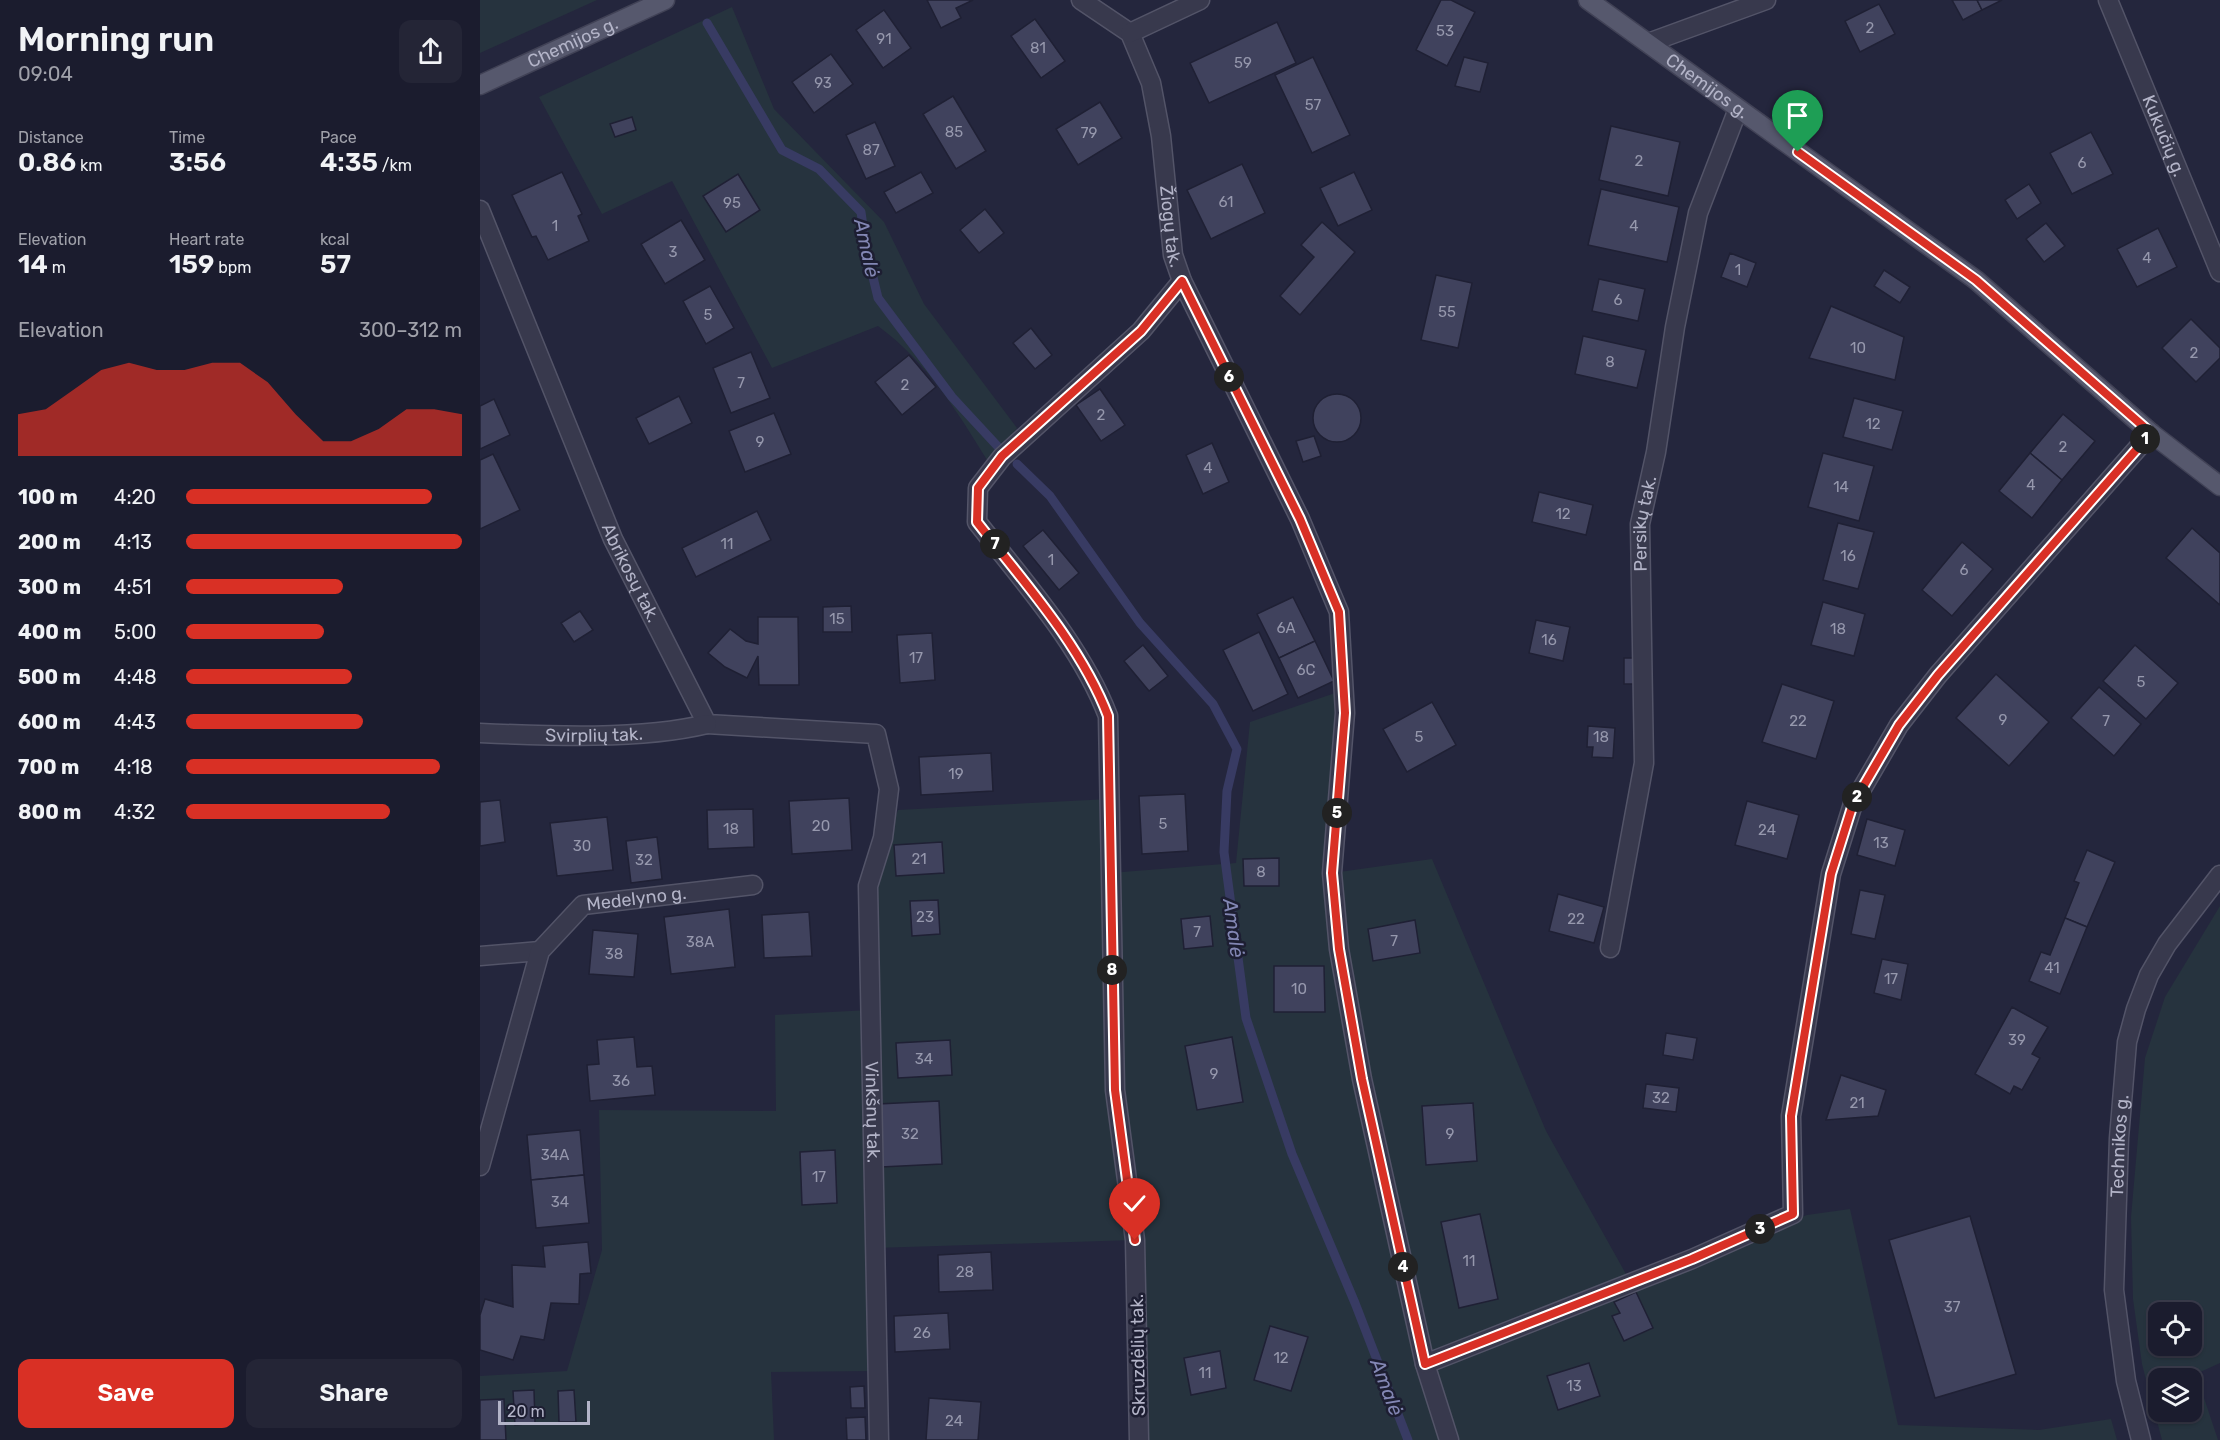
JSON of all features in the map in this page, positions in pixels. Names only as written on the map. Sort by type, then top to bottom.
[{"type":"main road","name":"Chemijos g.","points":[[480,85],[665,0]]},
{"type":"main road","name":"Chemijos g.","points":[[1588,0],[1976,280],[2151,433],[2220,486]]},
{"type":"street","points":[[1081,0],[1130,33],[1200,0]]},
{"type":"street","points":[[1648,43],[1766,0]]},
{"type":"street","name":"Kukučių g.","points":[[2108,0],[2220,272]]},
{"type":"street","name":"Žiogų tak.","points":[[1130,33],[1151,83],[1161,136],[1173,255],[1182,281],[1300,519],[1339,612],[1345,713],[1332,873],[1339,949],[1362,1079],[1425,1364],[1449,1440]]},
{"type":"street","name":"Persikų tak.","points":[[1610,948],[1644,763],[1640,524],[1656,452],[1675,327],[1698,213],[1738,109]]},
{"type":"street","name":"Abrikosų tak.","points":[[480,210],[613,539],[707,724]]},
{"type":"street","name":"Skruzdėlių tak.","points":[[1139,1440],[1135,1240],[1115,1090],[1108,716],[1097,686],[1037,598],[977,522],[978,488],[1002,456],[1141,331],[1182,281]]},
{"type":"street","points":[[1425,1364],[1692,1259],[1793,1214],[1791,1116],[1831,874],[1853,804],[1899,725],[1938,675],[2151,433]]},
{"type":"street","name":"Svirplių tak.","points":[[480,733],[567,735],[681,730],[707,724]]},
{"type":"street","name":"Vinkšnų tak.","points":[[707,724],[876,734],[889,789],[884,838],[868,886],[879,1440]]},
{"type":"street","name":"Technikos g.","points":[[2141,1440],[2126,1381],[2114,1290],[2119,1138],[2127,1042],[2149,975],[2167,944],[2220,875]]},
{"type":"street","name":"Medelyno g.","points":[[480,1166],[540,951],[583,905],[753,885]]},
{"type":"street","points":[[480,956],[540,951]]},
{"type":"shaded area","points":[[480,0],[597,0],[480,53]]},
{"type":"shaded area","points":[[732,7],[774,109],[884,222],[924,304],[1017,428],[989,463],[953,406],[927,372],[878,326],[772,368],[672,181],[602,214],[539,97]]},
{"type":"shaded area","points":[[1344,690],[1332,873],[1432,859],[1546,1131],[1631,1283],[1807,1215],[1850,1209],[1898,1425],[2039,1430],[2111,1419],[2117,1440],[1139,1440],[1135,1240],[874,1248],[877,1371],[771,1372],[774,1440],[480,1440],[480,1376],[567,1371],[602,1250],[599,1110],[776,1111],[775,1015],[870,1010],[868,886],[898,810],[1109,799],[1110,873],[1236,863],[1250,722]]},
{"type":"shaded area","points":[[2220,906],[2220,1363],[2202,1371],[2202,1368],[2148,1368],[2148,1387],[2142,1364],[2133,1299],[2131,1217],[2145,1058],[2165,997]]},
{"type":"shaded area","points":[[2202,1392],[2218,1440],[2162,1440],[2157,1422],[2202,1422]]},
{"type":"building","points":[[927,0],[973,0],[956,8],[961,18],[941,28]]},
{"type":"building","points":[[1441,0],[1451,0],[1475,12],[1447,66],[1416,50]]},
{"type":"building","points":[[1952,0],[1977,0],[1982,10],[1963,20]]},
{"type":"building","points":[[1977,0],[2002,0],[1982,10]]},
{"type":"building","points":[[1879,4],[1895,34],[1860,52],[1845,21]]},
{"type":"building","points":[[884,10],[911,48],[883,68],[856,30]]},
{"type":"building","points":[[1035,19],[1065,61],[1041,78],[1011,36]]},
{"type":"building","points":[[1277,22],[1296,63],[1209,103],[1190,63]]},
{"type":"building","points":[[831,54],[853,84],[814,113],[792,82]]},
{"type":"building","points":[[1313,57],[1350,135],[1312,153],[1275,75]]},
{"type":"building","points":[[1464,57],[1488,63],[1480,92],[1455,86]]},
{"type":"building","points":[[953,96],[986,151],[956,169],[923,114]]},
{"type":"building","points":[[1100,102],[1122,138],[1078,165],[1056,129]]},
{"type":"building","points":[[632,117],[636,130],[615,137],[610,124]]},
{"type":"building","points":[[875,122],[895,166],[866,179],[846,135]]},
{"type":"building","points":[[1611,126],[1680,142],[1668,196],[1599,180]]},
{"type":"building","points":[[2091,132],[2113,174],[2072,194],[2050,153]]},
{"type":"building","points":[[1242,164],[1265,213],[1211,239],[1187,190]]},
{"type":"building","points":[[562,172],[582,214],[578,216],[589,241],[548,260],[536,236],[532,237],[512,195]]},
{"type":"building","points":[[921,172],[933,193],[896,213],[884,192]]},
{"type":"building","points":[[1354,172],[1372,210],[1338,226],[1320,188]]},
{"type":"building","points":[[738,174],[760,210],[726,232],[703,196]]},
{"type":"building","points":[[2029,184],[2041,203],[2017,219],[2005,200]]},
{"type":"building","points":[[1601,189],[1679,207],[1667,262],[1588,245]]},
{"type":"building","points":[[985,209],[1004,233],[979,253],[960,230]]},
{"type":"building","points":[[681,220],[705,260],[665,284],[641,244]]},
{"type":"building","points":[[1322,222],[1355,252],[1300,315],[1280,296],[1314,257],[1301,245]]},
{"type":"building","points":[[2046,223],[2065,246],[2044,262],[2026,239]]},
{"type":"building","points":[[2158,228],[2177,267],[2137,287],[2117,249]]},
{"type":"building","points":[[1730,253],[1756,263],[1747,287],[1721,277]]},
{"type":"building","points":[[1884,270],[1910,287],[1900,303],[1874,286]]},
{"type":"building","points":[[1436,275],[1472,283],[1458,348],[1421,340]]},
{"type":"building","points":[[1599,279],[1645,289],[1638,321],[1592,311]]},
{"type":"building","points":[[710,286],[734,328],[706,344],[683,301]]},
{"type":"building","points":[[1831,306],[1904,337],[1895,380],[1809,358]]},
{"type":"building","points":[[2191,319],[2220,348],[2220,358],[2196,382],[2162,348]]},
{"type":"building","points":[[1031,328],[1052,355],[1035,369],[1013,343]]},
{"type":"building","points":[[1583,336],[1646,350],[1637,388],[1575,374]]},
{"type":"building","points":[[751,352],[770,398],[731,413],[713,368]]},
{"type":"building","points":[[909,355],[936,387],[902,415],[875,382]]},
{"type":"building","points":[[1100,389],[1125,425],[1101,441],[1076,405]]},
{"type":"building","points":[[1337,394],[1354,401],[1361,418],[1354,435],[1337,442],[1320,435],[1313,418],[1320,401]]},
{"type":"building","points":[[679,396],[692,423],[649,444],[636,418]]},
{"type":"building","points":[[1854,398],[1903,411],[1892,450],[1843,437]]},
{"type":"building","points":[[494,399],[510,435],[480,449],[480,406]]},
{"type":"building","points":[[774,413],[791,454],[745,472],[729,431]]},
{"type":"building","points":[[2063,414],[2095,441],[2062,480],[2030,453]]},
{"type":"building","points":[[1314,436],[1321,456],[1303,462],[1296,441]]},
{"type":"building","points":[[1212,443],[1229,482],[1203,494],[1186,455]]},
{"type":"building","points":[[1823,453],[1874,466],[1859,521],[1808,507]]},
{"type":"building","points":[[2030,453],[2062,480],[2032,518],[1999,491]]},
{"type":"building","points":[[493,454],[520,510],[480,529],[480,460]]},
{"type":"building","points":[[1539,492],[1593,505],[1586,535],[1532,522]]},
{"type":"building","points":[[757,511],[771,540],[696,577],[682,548]]},
{"type":"building","points":[[1838,523],[1874,532],[1858,589],[1823,580]]},
{"type":"building","points":[[2192,528],[2220,553],[2220,605],[2166,558]]},
{"type":"building","points":[[1043,530],[1079,573],[1059,590],[1023,546]]},
{"type":"building","points":[[1962,542],[1993,569],[1952,616],[1922,590]]},
{"type":"building","points":[[1293,597],[1315,641],[1279,658],[1257,614]]},
{"type":"building","points":[[1823,602],[1865,614],[1854,656],[1811,645]]},
{"type":"building","points":[[851,606],[852,632],[823,632],[823,607]]},
{"type":"building","points":[[580,611],[593,630],[574,642],[561,623]]},
{"type":"building","points":[[758,617],[798,617],[799,685],[759,685],[758,656],[747,678],[725,667],[708,653],[730,629],[746,641],[758,644]]},
{"type":"building","points":[[1536,620],[1570,627],[1563,661],[1529,653]]},
{"type":"building","points":[[1259,632],[1288,694],[1253,711],[1223,650]]},
{"type":"building","points":[[932,633],[935,680],[900,683],[897,635]]},
{"type":"building","points":[[1315,641],[1334,681],[1298,698],[1279,658]]},
{"type":"building","points":[[1143,645],[1168,676],[1149,691],[1124,661]]},
{"type":"building","points":[[2135,645],[2178,683],[2146,719],[2103,681]]},
{"type":"building","points":[[1624,658],[1635,658],[1635,684],[1624,684]]},
{"type":"building","points":[[1996,674],[2049,722],[2009,766],[1956,718]]},
{"type":"building","points":[[1782,684],[1834,701],[1816,759],[1762,742]]},
{"type":"building","points":[[2099,687],[2141,724],[2114,756],[2071,718]]},
{"type":"building","points":[[1432,702],[1456,745],[1407,772],[1383,729]]},
{"type":"building","points":[[1588,726],[1615,728],[1613,758],[1592,757],[1593,747],[1587,747]]},
{"type":"building","points":[[991,753],[993,791],[921,795],[919,757]]},
{"type":"building","points":[[1185,794],[1188,851],[1142,854],[1139,796]]},
{"type":"building","points":[[849,798],[852,850],[792,854],[789,801]]},
{"type":"building","points":[[500,800],[505,842],[480,846],[480,802]]},
{"type":"building","points":[[1747,801],[1799,815],[1787,859],[1735,845]]},
{"type":"building","points":[[753,809],[754,847],[708,849],[707,810]]},
{"type":"building","points":[[607,817],[613,870],[557,876],[550,823]]},
{"type":"building","points":[[1867,819],[1905,830],[1895,866],[1857,855]]},
{"type":"building","points":[[657,837],[662,879],[631,883],[626,841]]},
{"type":"building","points":[[942,842],[944,873],[896,876],[894,845]]},
{"type":"building","points":[[2087,850],[2115,862],[2087,927],[2065,918],[2079,883],[2074,881]]},
{"type":"building","points":[[1279,858],[1279,886],[1244,886],[1243,859]]},
{"type":"building","points":[[1860,890],[1885,895],[1875,939],[1851,934]]},
{"type":"building","points":[[1558,894],[1604,907],[1594,943],[1549,931]]},
{"type":"building","points":[[938,900],[940,934],[912,936],[910,901]]},
{"type":"building","points":[[729,909],[735,967],[671,974],[664,917]]},
{"type":"building","points":[[809,912],[812,956],[764,958],[762,915]]},
{"type":"building","points":[[1210,916],[1213,946],[1184,949],[1181,919]]},
{"type":"building","points":[[2065,918],[2087,927],[2060,994],[2029,981],[2041,952],[2050,955]]},
{"type":"building","points":[[1415,920],[1420,953],[1373,961],[1368,929]]},
{"type":"building","points":[[593,930],[638,934],[634,977],[589,974]]},
{"type":"building","points":[[1882,959],[1908,964],[1901,1000],[1874,993]]},
{"type":"building","points":[[1274,966],[1324,966],[1325,1012],[1274,1012]]},
{"type":"building","points":[[2012,1007],[2048,1027],[2032,1054],[2040,1058],[2022,1090],[2014,1086],[2010,1094],[1975,1074]]},
{"type":"building","points":[[1666,1033],[1697,1038],[1693,1060],[1663,1055]]},
{"type":"building","points":[[634,1037],[637,1067],[652,1066],[655,1095],[590,1101],[587,1065],[599,1064],[597,1040]]},
{"type":"building","points":[[1232,1037],[1243,1102],[1197,1110],[1185,1046]]},
{"type":"building","points":[[950,1040],[952,1075],[898,1078],[896,1043]]},
{"type":"building","points":[[1841,1075],[1886,1090],[1878,1116],[1826,1120]]},
{"type":"building","points":[[1646,1084],[1679,1088],[1676,1112],[1643,1108]]},
{"type":"building","points":[[939,1101],[942,1164],[881,1167],[878,1104]]},
{"type":"building","points":[[1473,1103],[1477,1161],[1426,1165],[1422,1106]]},
{"type":"building","points":[[580,1130],[584,1175],[531,1180],[527,1135]]},
{"type":"building","points":[[835,1150],[837,1203],[802,1205],[800,1152]]},
{"type":"building","points":[[584,1175],[589,1223],[536,1228],[531,1180]]},
{"type":"building","points":[[1480,1214],[1498,1299],[1459,1308],[1441,1222]]},
{"type":"building","points":[[1970,1216],[2016,1374],[1935,1398],[1889,1240]]},
{"type":"building","points":[[588,1242],[591,1273],[580,1274],[579,1304],[551,1303],[544,1340],[521,1336],[513,1360],[480,1350],[480,1315],[485,1299],[513,1307],[512,1265],[545,1267],[543,1246]]},
{"type":"building","points":[[991,1252],[993,1290],[939,1292],[938,1255]]},
{"type":"building","points":[[1636,1292],[1653,1328],[1624,1341],[1612,1316],[1620,1313],[1614,1302]]},
{"type":"building","points":[[948,1313],[950,1349],[895,1352],[894,1316]]},
{"type":"building","points":[[1270,1326],[1308,1337],[1291,1391],[1254,1380]]},
{"type":"building","points":[[1220,1351],[1226,1388],[1191,1395],[1184,1358]]},
{"type":"building","points":[[1589,1363],[1600,1396],[1558,1410],[1547,1376]]},
{"type":"building","points":[[864,1386],[865,1408],[851,1408],[850,1387]]},
{"type":"building","points":[[534,1390],[535,1423],[515,1425],[513,1391]]},
{"type":"building","points":[[574,1390],[576,1422],[559,1422],[558,1391]]},
{"type":"building","points":[[929,1398],[981,1402],[978,1440],[926,1440]]},
{"type":"building","points":[[504,1399],[506,1440],[480,1440],[480,1400]]},
{"type":"building","points":[[865,1417],[866,1440],[847,1440],[846,1418]]},
{"type":"waterway","name":"Amalė","points":[[707,23],[782,150],[819,169],[861,212],[866,248],[878,298],[952,397],[1002,451]]},
{"type":"waterway","name":"Amalė","points":[[1017,464],[1050,496],[1140,623],[1213,704],[1237,749],[1227,791],[1224,852],[1246,1018],[1292,1154],[1355,1303],[1408,1440]]},
{"type":"route","points":[[1135,1240],[1115,1090],[1110,920],[1108,716],[1097,686],[1037,598],[977,522],[978,488],[1002,456],[1141,331],[1182,281],[1300,519],[1339,612],[1345,713],[1332,873],[1339,949],[1362,1079],[1425,1364],[1692,1259],[1793,1214],[1791,1116],[1831,874],[1853,804],[1899,725],[1938,675],[2151,433],[1976,280],[1798,152]]}]
